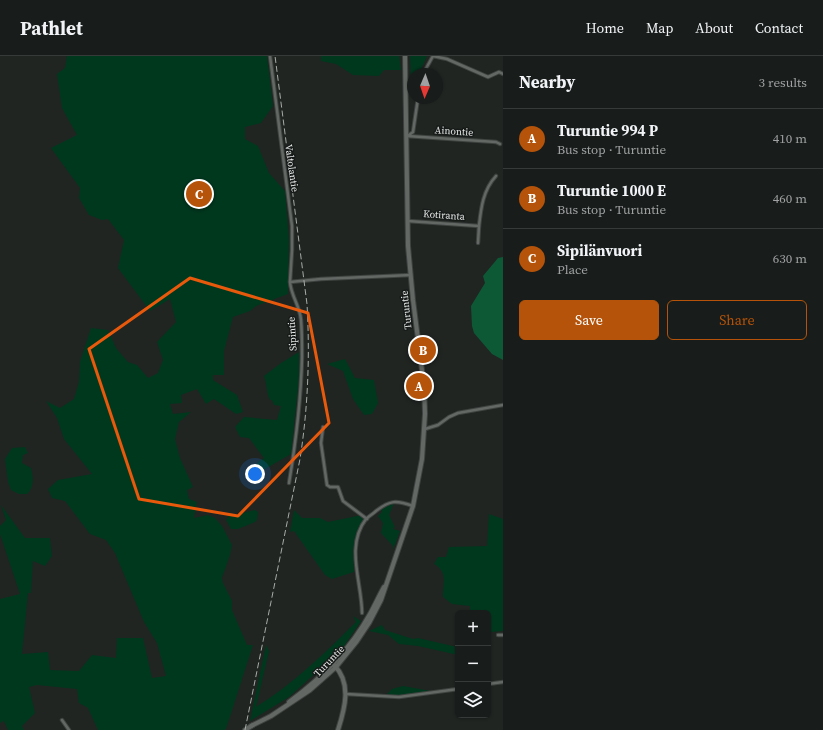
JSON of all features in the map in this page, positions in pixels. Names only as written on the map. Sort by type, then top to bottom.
[{"type":"main road","name":"Turuntie","points":[[245,730],[271,716],[302,696],[325,678],[357,642],[370,623],[381,600],[413,506],[422,459],[425,429],[425,399],[411,275],[408,221],[405,56]]},
{"type":"main road","points":[[335,666],[343,677],[346,694],[345,706],[338,730]]},
{"type":"street","name":"Valtolantie","points":[[270,56],[292,226],[290,282]]},
{"type":"street","points":[[426,68],[433,56],[448,59],[488,77],[499,72],[503,74]]},
{"type":"street","points":[[407,136],[413,132],[417,104]]},
{"type":"street","name":"Ainontie","points":[[407,136],[496,142],[500,144]]},
{"type":"street","points":[[478,243],[482,203],[491,181],[496,176]]},
{"type":"street","name":"Kotiranta","points":[[408,221],[479,226]]},
{"type":"street","points":[[290,282],[321,279],[411,275]]},
{"type":"street","name":"Sipintie","points":[[289,483],[297,436],[301,379],[302,333],[301,318],[290,289],[290,282]]},
{"type":"street","points":[[425,429],[438,425],[458,413],[503,405]]},
{"type":"street","points":[[323,427],[321,443],[327,485],[330,487],[338,487],[343,501],[367,519]]},
{"type":"street","points":[[362,613],[355,556],[358,536],[367,519],[385,504],[390,502],[402,502],[413,506]]},
{"type":"street","points":[[498,635],[503,635]]},
{"type":"street","points":[[491,684],[503,682]]},
{"type":"street","points":[[346,694],[399,697],[455,689]]},
{"type":"street","points":[[62,720],[69,730]]},
{"type":"highlighted area","points":[[190,278],[308,313],[329,423],[238,516],[139,499],[89,349]]},
{"type":"shaded area","points":[[67,56],[267,56],[273,106],[261,123],[245,127],[245,139],[258,146],[269,173],[285,191],[289,240],[288,294],[256,306],[250,311],[233,317],[224,351],[224,375],[213,375],[213,380],[237,395],[243,412],[236,414],[214,399],[206,404],[197,389],[181,395],[182,403],[170,404],[173,414],[191,412],[179,422],[175,439],[180,458],[193,487],[187,490],[189,499],[197,502],[194,518],[208,515],[215,518],[222,526],[232,545],[222,578],[223,583],[232,601],[232,610],[247,645],[253,645],[226,729],[224,730],[98,730],[88,708],[79,703],[77,689],[37,685],[29,687],[35,713],[22,726],[24,730],[8,730],[4,721],[0,723],[0,599],[20,594],[0,534],[0,526],[6,520],[1,505],[25,538],[50,538],[52,556],[45,566],[33,561],[31,593],[28,593],[22,654],[48,652],[50,670],[79,671],[92,655],[116,658],[117,638],[143,638],[152,678],[166,676],[157,643],[144,622],[115,553],[106,540],[90,534],[65,501],[52,498],[48,489],[58,480],[92,474],[64,439],[57,418],[46,401],[60,408],[74,399],[79,382],[80,362],[91,328],[108,330],[116,348],[128,362],[137,365],[148,378],[158,373],[163,360],[157,342],[176,322],[170,299],[150,311],[118,268],[124,240],[108,219],[102,220],[89,215],[79,198],[80,188],[51,148],[77,135],[62,108],[57,74],[65,68]]},
{"type":"shaded area","points":[[321,56],[399,56],[401,70],[384,70],[379,76],[353,75],[336,64],[321,61]]},
{"type":"shaded area","points":[[410,56],[427,56],[422,68],[411,68]]},
{"type":"shaded area","points":[[503,257],[503,360],[492,354],[474,333],[472,326],[471,306],[485,283],[483,276],[498,258]]},
{"type":"shaded area","points":[[299,352],[299,379],[291,454],[261,470],[257,465],[258,462],[264,458],[249,438],[240,437],[235,427],[244,417],[277,420],[281,406],[274,405],[272,400],[270,400],[264,376]]},
{"type":"shaded area","points":[[345,359],[355,378],[374,380],[378,403],[372,414],[364,415],[353,399],[343,371],[327,364]]},
{"type":"shaded area","points":[[25,447],[28,453],[23,455],[22,463],[31,468],[33,482],[30,491],[27,494],[19,494],[11,490],[8,482],[5,459],[12,448]]},
{"type":"shaded area","points":[[394,503],[389,515],[395,527],[393,529],[400,531],[393,550],[393,546],[381,533],[383,523],[378,516],[382,512],[381,509]]},
{"type":"shaded area","points":[[255,510],[258,512],[257,520],[238,529],[231,529],[226,520],[229,516]]},
{"type":"shaded area","points":[[294,510],[302,518],[320,518],[328,522],[362,515],[366,517],[357,531],[353,550],[354,572],[332,579],[325,575],[294,531],[290,532]]},
{"type":"shaded area","points":[[489,514],[503,519],[503,631],[491,632],[491,610],[470,610],[470,606],[452,604],[443,597],[443,574],[434,564],[438,557],[446,557],[449,547],[487,546]]},
{"type":"shaded area","points":[[353,616],[361,621],[342,649],[289,697],[250,721],[266,645],[269,651],[256,707],[296,678],[320,656],[356,622]]},
{"type":"shaded area","points":[[382,625],[385,630],[413,639],[418,638],[455,647],[455,654],[418,646],[399,644],[388,635],[369,631]]},
{"type":"shaded area","points":[[403,686],[431,691],[407,695],[386,695],[392,689]]},
{"type":"railway","points":[[245,730],[300,459],[308,382],[307,304],[275,56]]},
{"type":"place","name":"Sipilänvuori","points":[[199,194]]},
{"type":"place","name":"Turuntie 1000 E","points":[[423,350]]},
{"type":"place","name":"Turuntie 994 P","points":[[419,386]]}]
